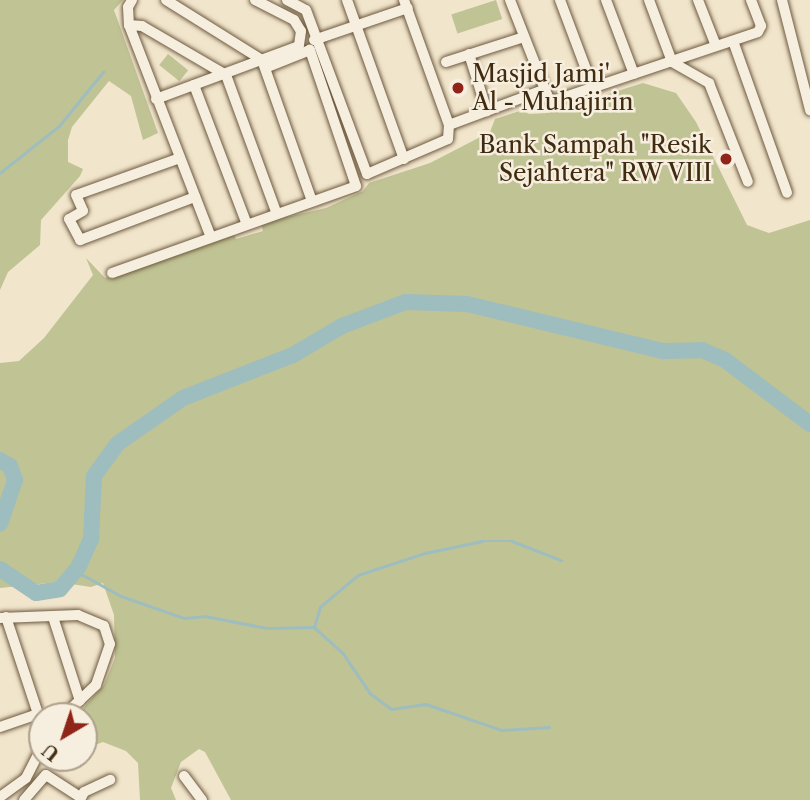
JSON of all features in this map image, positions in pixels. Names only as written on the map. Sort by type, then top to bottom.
[{"type":"street","points":[[132,0],[128,7],[130,25],[209,235]]},
{"type":"street","points":[[166,0],[264,64],[312,201]]},
{"type":"street","points":[[255,0],[299,25],[299,46]]},
{"type":"street","points":[[264,64],[299,46],[318,39],[357,26],[406,4],[449,125],[444,144],[367,174],[318,39],[306,10],[287,0]]},
{"type":"street","points":[[347,0],[404,159]]},
{"type":"street","points":[[510,0],[548,101],[672,62],[761,29],[751,0]]},
{"type":"street","points":[[560,0],[593,88]]},
{"type":"street","points":[[606,0],[634,74]]},
{"type":"street","points":[[649,0],[672,62],[709,83],[748,182]]},
{"type":"street","points":[[698,0],[716,46]]},
{"type":"street","points":[[782,0],[806,79],[810,110]]},
{"type":"street","points":[[130,25],[142,26],[226,75],[276,212]]},
{"type":"street","points":[[446,62],[524,37]]},
{"type":"street","points":[[733,41],[787,194]]},
{"type":"street","points":[[112,273],[209,235],[356,184],[310,50],[156,99]]},
{"type":"street","points":[[469,54],[487,111]]},
{"type":"street","points":[[194,85],[246,222]]},
{"type":"street","points":[[449,125],[543,90]]},
{"type":"street","points":[[180,158],[76,195],[83,211],[69,219],[80,240],[195,197]]},
{"type":"street","points":[[34,702],[3,617],[53,617],[62,614],[92,618],[108,633],[110,644],[96,685],[80,701],[53,617]]},
{"type":"street","points":[[0,727],[28,717]]},
{"type":"street","points":[[0,797],[26,778],[29,772]]},
{"type":"street","points":[[24,800],[46,775],[80,798],[110,780]]},
{"type":"street","points":[[184,776],[202,800]]},
{"type":"green space","points":[[0,0],[123,0],[114,10],[158,133],[143,140],[131,96],[109,81],[72,127],[68,140],[68,162],[83,169],[80,176],[41,220],[40,245],[8,272],[0,290]]},
{"type":"green space","points":[[496,0],[502,19],[457,34],[451,15]]},
{"type":"green space","points":[[168,54],[188,70],[179,81],[159,65]]},
{"type":"green space","points":[[643,83],[676,93],[696,122],[747,225],[769,233],[810,220],[810,800],[231,800],[205,752],[199,749],[181,762],[171,788],[176,800],[140,800],[138,763],[126,751],[103,742],[98,744],[98,702],[89,702],[104,685],[115,658],[114,615],[103,583],[91,587],[58,582],[0,588],[0,363],[19,361],[44,338],[93,275],[86,258],[105,278],[233,231],[236,239],[263,231],[261,223],[326,208],[363,191],[369,183],[430,163],[490,132],[495,119],[523,110],[529,114],[548,113]]},
{"type":"waterway","points":[[0,173],[59,126],[103,72]]},
{"type":"waterway","points":[[0,569],[36,593],[60,589],[79,566],[91,539],[94,476],[117,444],[183,398],[293,355],[342,326],[406,302],[467,304],[663,351],[702,350],[725,360],[810,424]]},
{"type":"waterway","points":[[0,460],[10,466],[15,480],[0,524]]},
{"type":"waterway","points":[[314,627],[320,607],[358,575],[425,553],[482,541],[512,541],[561,560]]},
{"type":"waterway","points":[[76,571],[121,596],[184,618],[205,616],[267,628],[314,627],[343,653],[370,693],[391,709],[426,704],[502,730],[549,727]]},
{"type":"place","name":"Masjid Jami' Al - Muhajirin","points":[[458,88]]},
{"type":"place","name":"Bank Sampah \"Resik Sejahtera\" RW VIII","points":[[726,159]]}]
